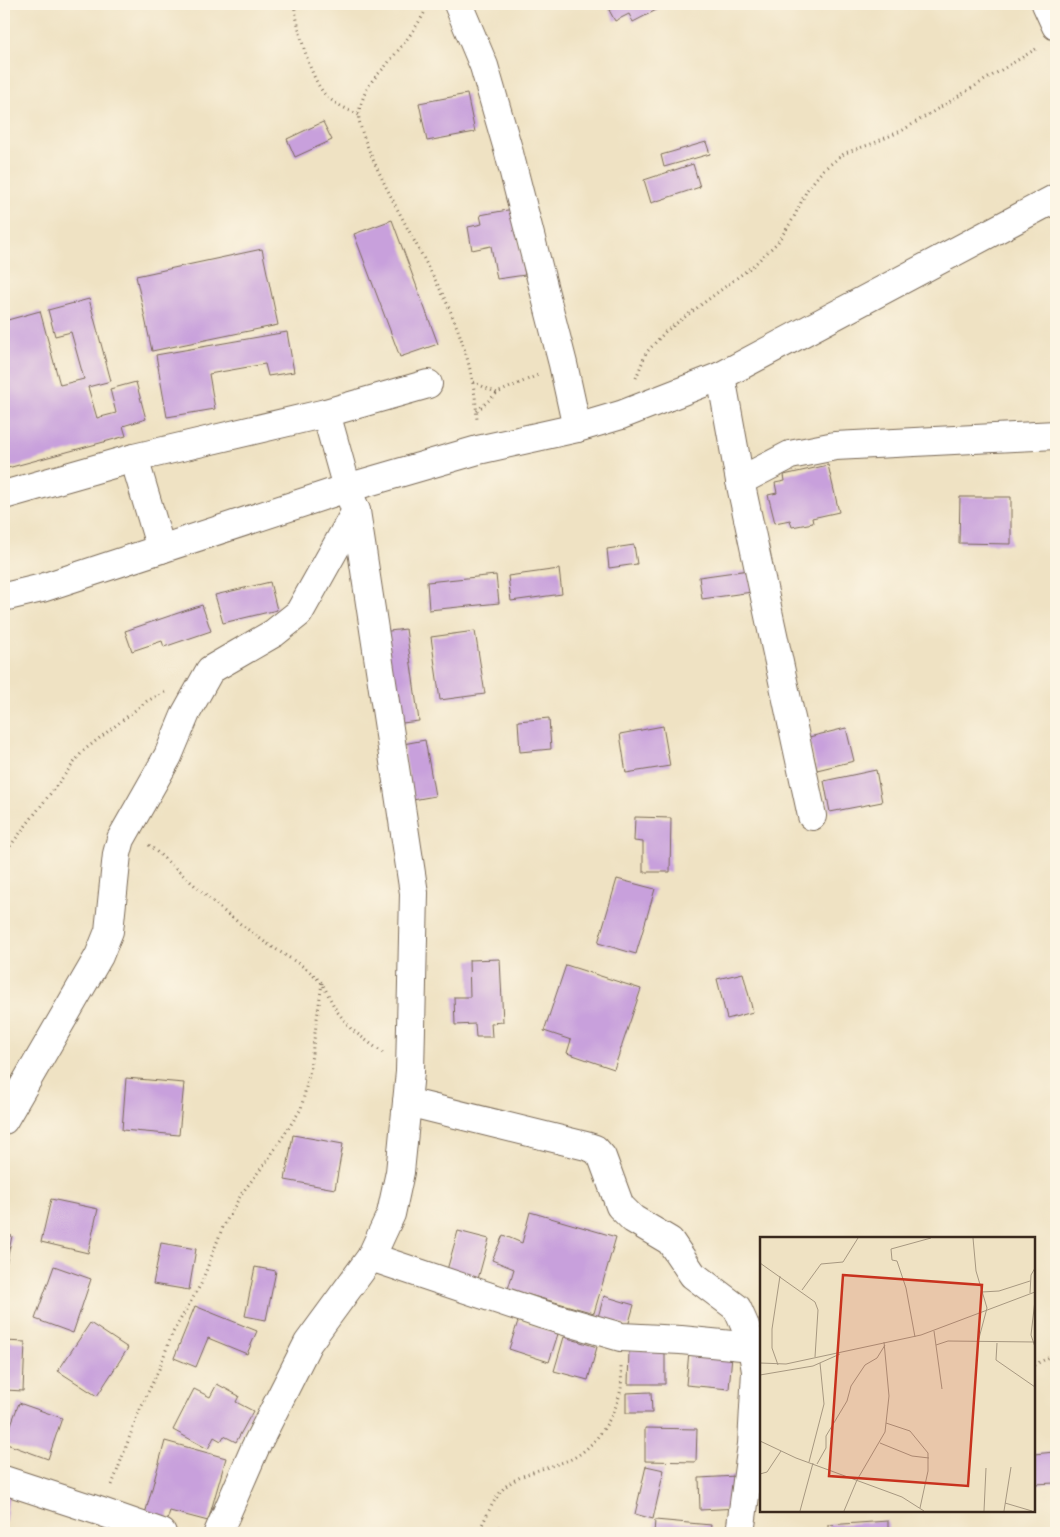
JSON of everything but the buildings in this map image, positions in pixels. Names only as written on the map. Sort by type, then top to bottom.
[{"type":"street","points":[[458,4],[484,66],[506,140],[577,428]]},
{"type":"street","points":[[1046,4],[1048,36]]},
{"type":"street","points":[[4,597],[42,588],[161,549],[352,500],[478,450],[622,416],[720,376],[1056,198]]},
{"type":"street","points":[[720,376],[740,481],[812,816]]},
{"type":"street","points":[[4,495],[134,458],[326,413],[428,384]]},
{"type":"street","points":[[218,1533],[255,1448],[308,1343],[371,1257],[391,1214],[400,1172],[410,1072],[414,893],[352,500],[326,413]]},
{"type":"street","points":[[740,481],[790,455],[835,446],[1056,435]]},
{"type":"street","points":[[134,458],[161,549]]},
{"type":"street","points":[[4,1120],[99,956],[109,931],[117,854],[121,839],[168,756],[186,713],[210,670],[274,633],[299,613],[352,500]]},
{"type":"street","points":[[4,609],[42,588]]},
{"type":"street","points":[[407,1102],[595,1149],[602,1157],[620,1206],[633,1219],[670,1240],[693,1275],[737,1308],[752,1346],[756,1371],[752,1444],[740,1533]]},
{"type":"street","points":[[371,1257],[541,1314],[621,1337],[752,1346]]},
{"type":"street","points":[[4,1480],[162,1533]]},
{"type":"path","points":[[294,4],[299,30],[316,79],[323,93],[333,102],[359,115]]},
{"type":"path","points":[[428,4],[422,16],[369,86],[359,115],[360,126],[391,196],[449,308],[466,354],[473,382],[477,411],[478,450]]},
{"type":"path","points":[[622,416],[646,353],[665,332],[754,265],[778,242],[793,219],[807,190],[823,170],[845,153],[903,130],[1048,36]]},
{"type":"path","points":[[477,411],[497,393],[562,364]]},
{"type":"path","points":[[473,382],[497,393]]},
{"type":"path","points":[[4,854],[83,750],[147,701],[170,689]]},
{"type":"path","points":[[128,826],[226,913],[266,943],[307,969],[322,983],[336,1010],[351,1029],[410,1072]]},
{"type":"path","points":[[102,1512],[138,1414],[159,1369],[172,1334],[201,1284],[222,1229],[242,1193],[267,1161],[301,1110],[322,983]]},
{"type":"path","points":[[478,1533],[493,1503],[506,1487],[522,1477],[571,1460],[585,1453],[596,1439],[618,1402],[621,1386],[621,1337]]},
{"type":"path","points":[[1035,1364],[1056,1354]]}]
